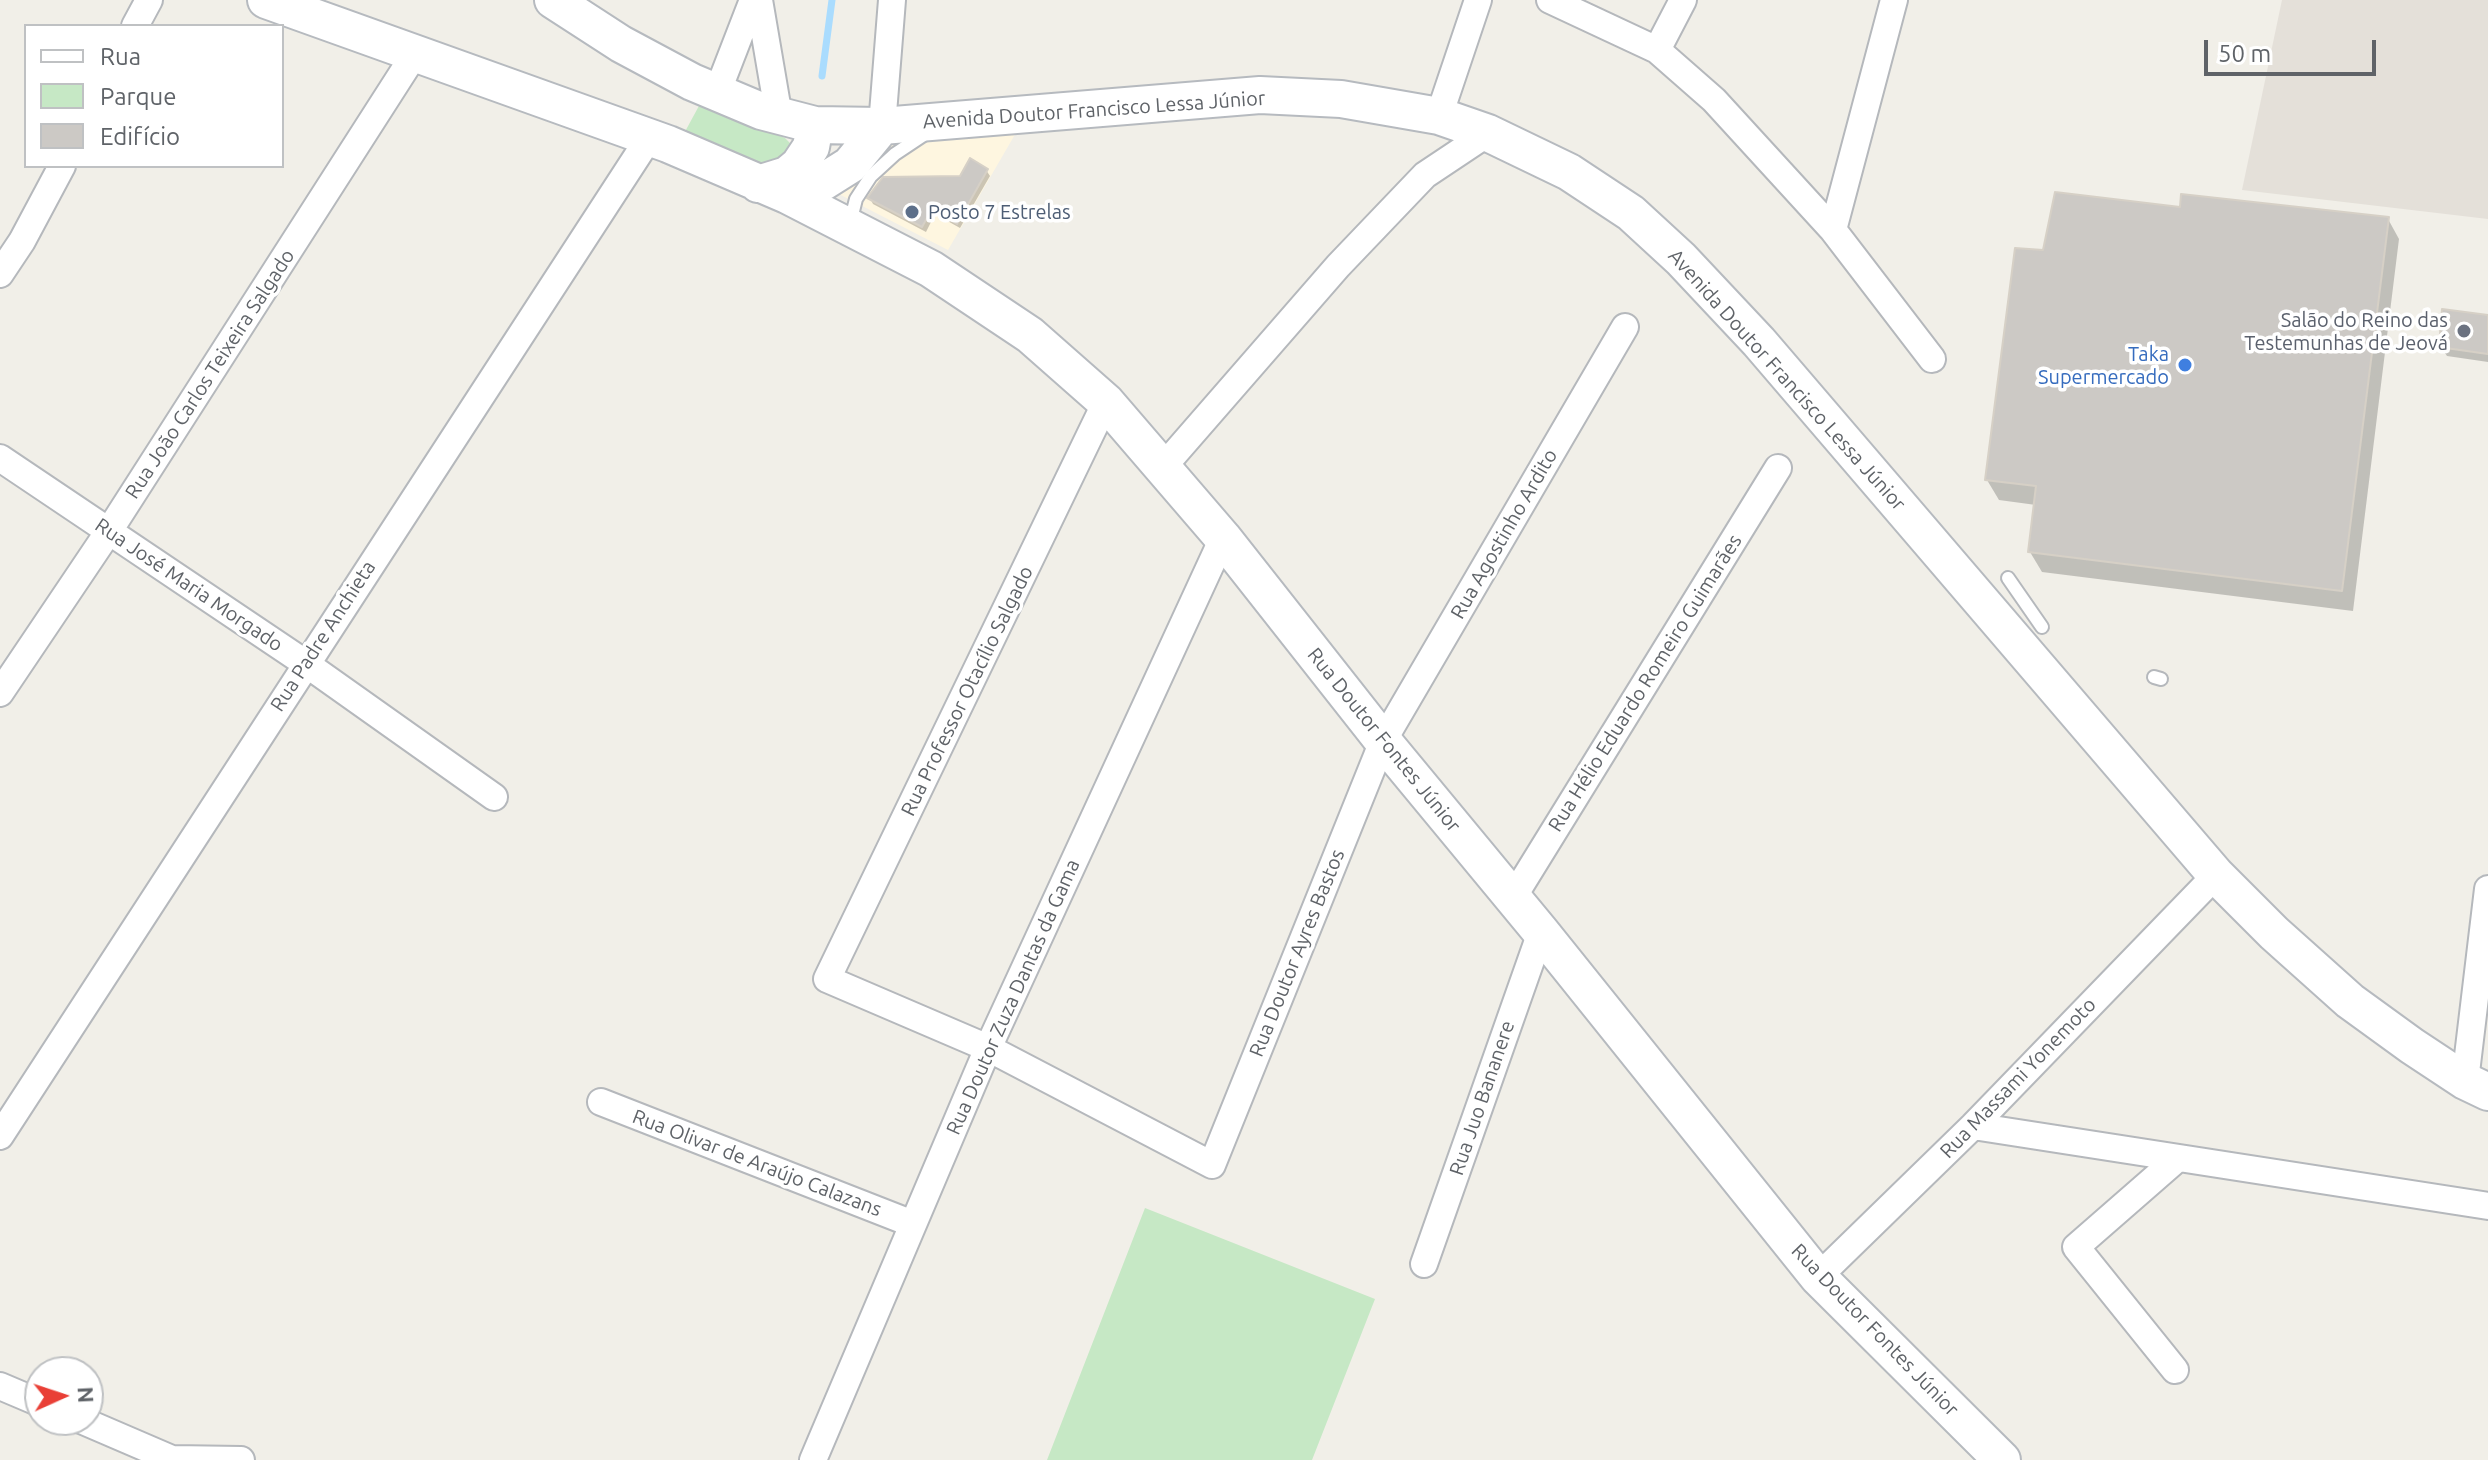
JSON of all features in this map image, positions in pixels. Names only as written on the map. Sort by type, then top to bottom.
[{"type":"street","points":[[136,24],[149,0]]},
{"type":"street","name":"Rua Doutor Fontes Júnior","points":[[266,0],[658,141],[773,190],[931,269],[1030,335],[1106,402],[1223,538],[1383,741],[1818,1277],[2002,1460]]},
{"type":"street","points":[[553,0],[621,44],[705,88],[756,0]]},
{"type":"street","points":[[756,0],[779,117]]},
{"type":"street","points":[[1439,116],[1478,0]]},
{"type":"street","points":[[1550,0],[1657,50],[1714,100],[1833,230],[1932,359]]},
{"type":"street","points":[[1657,50],[1683,0]]},
{"type":"street","points":[[1833,230],[1894,0]]},
{"type":"street","points":[[773,190],[823,182],[850,165],[882,126],[893,1]]},
{"type":"street","name":"Rua João Carlos Teixeira Salgado","points":[[0,693],[109,531],[416,52]]},
{"type":"street","name":"Avenida Doutor Francisco Lessa Júnior","points":[[705,88],[779,117],[815,125],[882,126],[1260,95],[1341,99],[1439,116],[1488,133],[1569,172],[1631,213],[1681,259],[1759,342],[2216,875],[2274,933],[2350,1001],[2476,1086]]},
{"type":"street","points":[[773,190],[799,165],[811,147],[815,125]]},
{"type":"street","points":[[1163,467],[1338,266],[1425,175],[1488,133]]},
{"type":"street","name":"Rua Padre Anchieta","points":[[0,1136],[305,663],[658,141]]},
{"type":"street","points":[[0,274],[22,241],[61,168]]},
{"type":"street","name":"Rua Agostinho Ardito","points":[[1383,741],[1625,327]]},
{"type":"street","name":"Rua Professor Otacílio Salgado","points":[[988,1048],[827,979],[1106,402]]},
{"type":"street","name":"Rua José Maria Morgado","points":[[0,458],[305,663],[494,797]]},
{"type":"street","name":"Rua Hélio Eduardo Romeiro Guimarães","points":[[1512,899],[1778,468]]},
{"type":"street","name":"Rua Doutor Zuza Dantas da Gama","points":[[813,1460],[988,1048],[1223,538]]},
{"type":"street","name":"Rua Doutor Ayres Bastos","points":[[988,1048],[1212,1165],[1383,741]]},
{"type":"street","name":"Rua Massami Yonemoto","points":[[1818,1277],[1973,1126],[2216,875]]},
{"type":"street","points":[[2476,1086],[2488,889]]},
{"type":"street","name":"Rua Juo Bananere","points":[[1424,1264],[1541,932]]},
{"type":"street","name":"Rua Olivar de Araújo Calazans","points":[[601,1102],[913,1224]]},
{"type":"street","points":[[1973,1126],[2488,1206]]},
{"type":"street","points":[[2175,1370],[2076,1247],[2178,1158]]},
{"type":"street","points":[[0,1386],[24,1396]]},
{"type":"street","points":[[104,1430],[174,1460],[241,1460]]},
{"type":"lane","points":[[850,227],[856,199],[871,176],[895,154],[949,121]]},
{"type":"lane","points":[[2008,578],[2042,627]]},
{"type":"shaded area","points":[[2282,0],[2488,0],[2488,219],[2242,190]]},
{"type":"shaded area","points":[[1017,131],[948,250],[833,191],[876,162],[896,140]]},
{"type":"green space","points":[[700,104],[785,138],[792,145],[776,170],[681,139]]},
{"type":"green space","points":[[1145,1208],[1375,1299],[1312,1460],[1047,1460]]},
{"type":"building","points":[[970,158],[988,169],[957,224],[932,209],[922,227],[867,198],[883,177],[960,176]]},
{"type":"building","name":"Taka Supermercado","points":[[2055,192],[2180,207],[2181,194],[2389,217],[2342,591],[2028,552],[2036,486],[1985,480],[2015,248],[2043,250]]},
{"type":"building","name":"Salão do Reino das Testemunhas de Jeová","points":[[2442,309],[2488,315],[2488,354],[2439,347]]},
{"type":"waterway","points":[[822,76],[832,0]]},
{"type":"place","name":"Posto 7 Estrelas","points":[[912,212]]},
{"type":"place","name":"Salão do Reino das Testemunhas de Jeová","points":[[2464,331]]},
{"type":"place","name":"Taka Supermercado","points":[[2185,365]]}]
